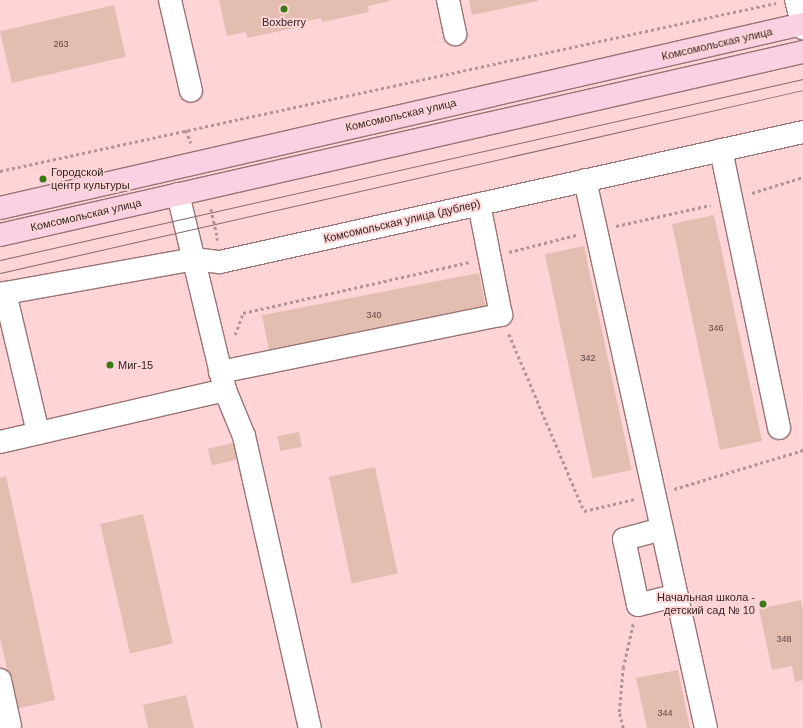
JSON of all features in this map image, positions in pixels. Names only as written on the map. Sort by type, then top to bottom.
[{"type":"main road","name":"Комсомольская улица","points":[[0,208],[803,25]]},
{"type":"main road","name":"Комсомольская улица","points":[[0,235],[803,52]]},
{"type":"street","points":[[170,0],[191,90]]},
{"type":"street","points":[[448,0],[455,34]]},
{"type":"street","points":[[789,1],[803,25]]},
{"type":"street","name":"Комсомольская улица (дублер)","points":[[3,294],[194,259],[220,262],[803,132]]},
{"type":"street","points":[[721,150],[779,428]]},
{"type":"street","points":[[585,180],[706,728]]},
{"type":"street","points":[[178,194],[223,381],[244,436],[310,728]]},
{"type":"street","points":[[0,442],[38,433],[223,381],[501,315],[479,204]]},
{"type":"street","points":[[3,294],[38,433]]},
{"type":"street","points":[[662,529],[624,539],[638,605],[677,595]]},
{"type":"street","points":[[0,680],[10,726]]},
{"type":"path","points":[[0,171],[789,1]]},
{"type":"path","points":[[223,381],[243,313],[731,200],[803,177]]},
{"type":"path","points":[[623,728],[619,712],[623,668],[638,605]]},
{"type":"building","points":[[219,0],[390,1],[368,6],[369,12],[322,22],[321,18],[299,23],[299,27],[247,38],[246,32],[227,36]]},
{"type":"building","points":[[469,0],[538,0],[538,1],[472,15]]},
{"type":"building","points":[[114,5],[126,57],[12,83],[0,31]]},
{"type":"building","points":[[714,215],[762,441],[720,450],[672,224]]},
{"type":"building","points":[[584,246],[632,470],[592,478],[545,254]]},
{"type":"building","points":[[479,273],[487,313],[270,355],[262,315]]},
{"type":"building","points":[[299,432],[302,447],[280,451],[277,436]]},
{"type":"building","points":[[242,441],[246,458],[212,465],[208,449]]},
{"type":"building","points":[[375,467],[398,574],[352,583],[329,477]]},
{"type":"building","points":[[6,476],[55,700],[16,709],[0,638],[0,478]]},
{"type":"building","points":[[143,514],[173,644],[130,653],[100,524]]},
{"type":"building","points":[[801,600],[803,611],[803,680],[795,682],[792,666],[772,670],[759,609]]},
{"type":"building","points":[[678,670],[690,728],[647,728],[636,678]]},
{"type":"building","points":[[186,695],[194,728],[148,728],[143,705]]},
{"type":"tram line","points":[[0,260],[803,79]]},
{"type":"tram line","points":[[0,273],[803,90]]},
{"type":"place","name":"Boxberry","points":[[284,9]]},
{"type":"place","name":"Городской центр культуры","points":[[43,179]]},
{"type":"place","name":"Миг-15","points":[[110,365]]},
{"type":"place","name":"Начальная школа - детский сад № 10","points":[[763,604]]}]
